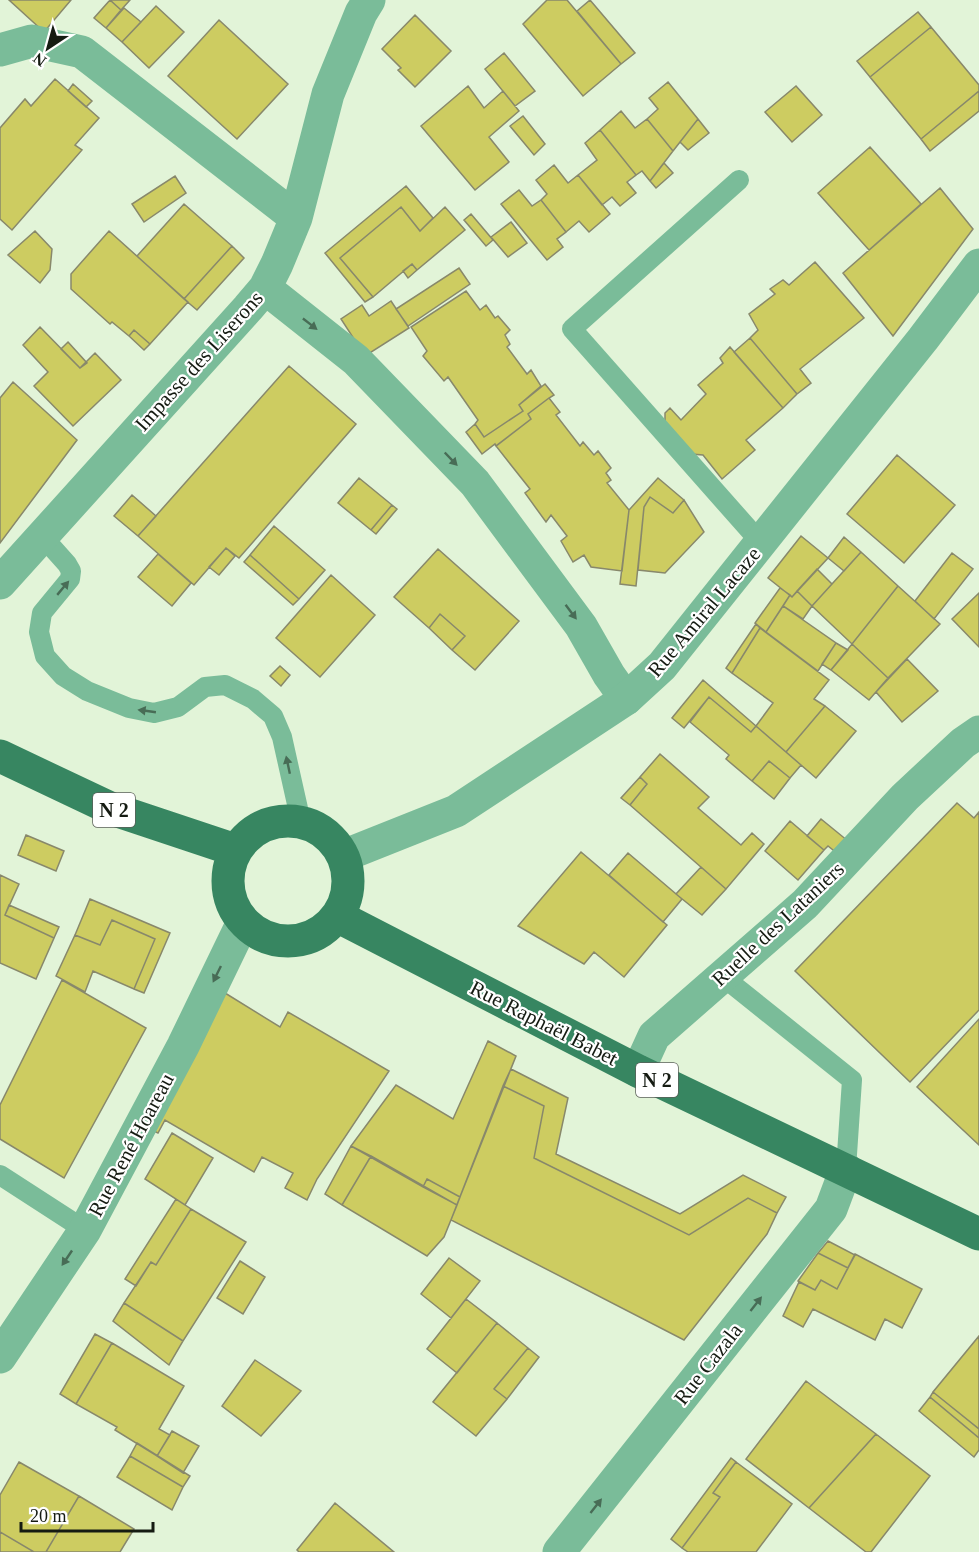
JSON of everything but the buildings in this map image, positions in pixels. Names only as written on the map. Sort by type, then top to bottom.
[{"type":"main road","name":"N 2","points":[[0,756],[112,809],[235,850]]},
{"type":"main road","points":[[281,820],[301,822],[318,829],[334,841],[343,856],[349,883],[339,917],[314,936],[296,941],[278,941],[261,936],[243,922],[233,909],[227,889],[228,869],[235,850],[247,835],[263,825],[281,820]]},
{"type":"main road","name":"Rue Raphaël Babet","points":[[339,917],[638,1071],[979,1233]]},
{"type":"street","name":"Impasse des Liserons","points":[[0,583],[265,288],[296,218],[328,94],[361,13],[369,0]]},
{"type":"street","points":[[0,50],[32,41],[82,52],[296,218]]},
{"type":"street","name":"Rue Amiral Lacaze","points":[[343,856],[456,811],[626,699],[662,666],[923,339],[979,265]]},
{"type":"street","points":[[265,288],[356,360],[476,483],[581,626],[609,675],[626,699]]},
{"type":"street","name":"Ruelle des Lataniers","points":[[638,1071],[654,1036],[806,904],[905,797],[963,743],[979,732]]},
{"type":"street","name":"Rue René Hoareau","points":[[0,1357],[85,1230],[183,1046],[243,922]]},
{"type":"street","name":"Rue Cazala","points":[[559,1552],[831,1209],[846,1169]]},
{"type":"lane","points":[[739,180],[572,328],[761,543]]},
{"type":"lane","points":[[42,536],[71,571],[70,579],[42,613],[39,632],[45,656],[63,675],[87,691],[129,708],[154,713],[178,707],[205,687],[225,685],[253,699],[273,716],[282,737],[301,822]]},
{"type":"lane","points":[[722,976],[852,1080],[846,1169]]},
{"type":"lane","points":[[0,1175],[85,1230]]}]
